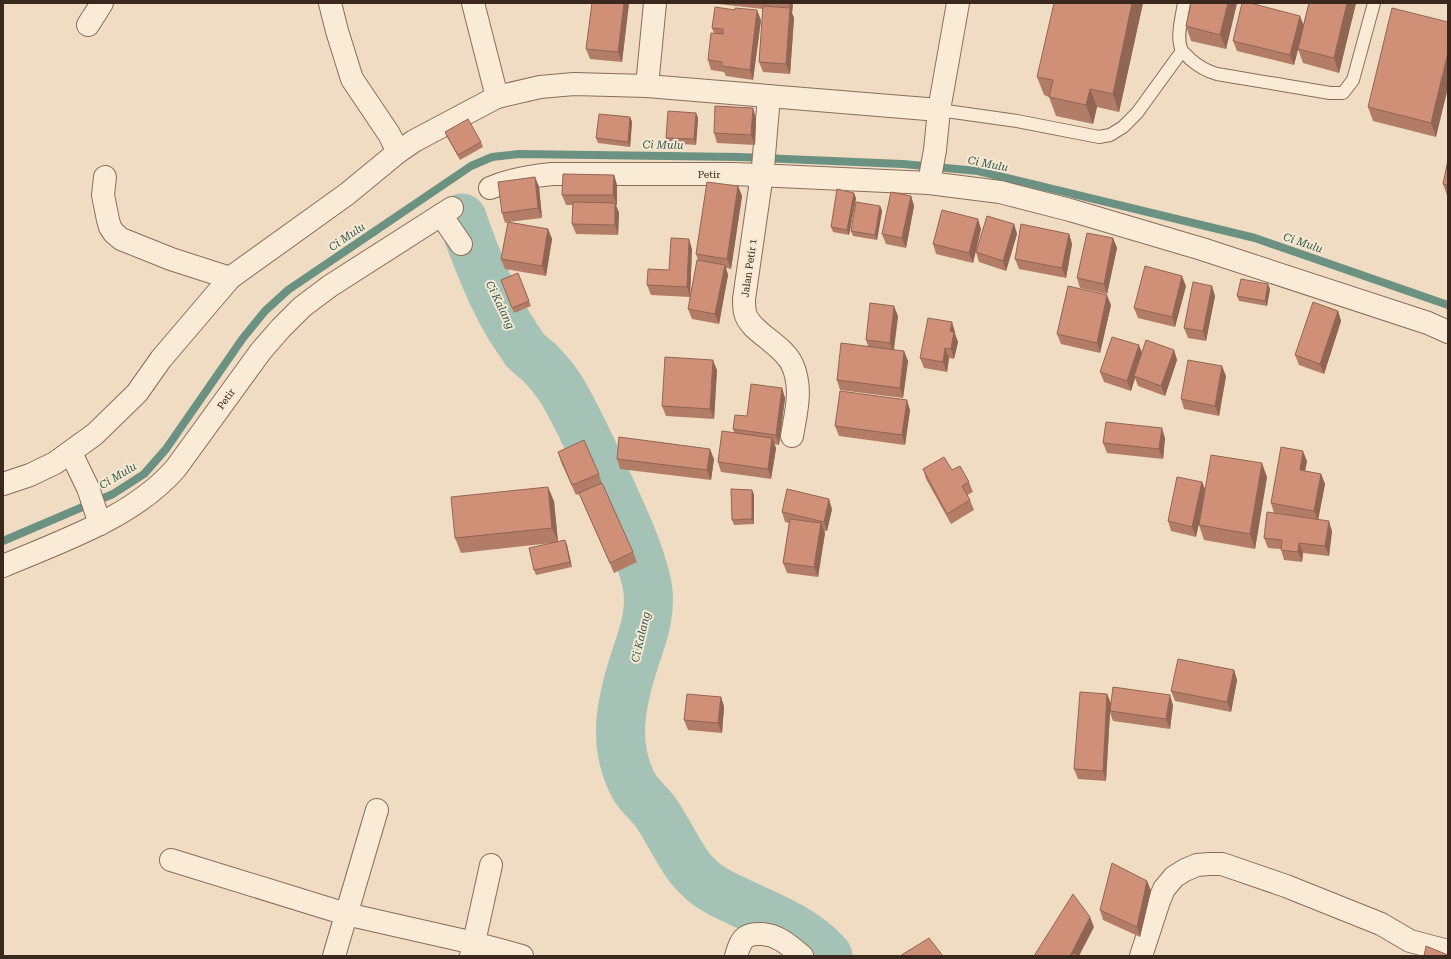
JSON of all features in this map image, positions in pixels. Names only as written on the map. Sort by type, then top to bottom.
[{"type":"street","points":[[88,25],[102,3]]},
{"type":"street","points":[[330,3],[336,31],[352,79],[389,134],[405,147]]},
{"type":"street","points":[[473,3],[497,97]]},
{"type":"street","points":[[647,86],[655,3]]},
{"type":"street","points":[[930,180],[939,110],[958,3]]},
{"type":"street","points":[[3,484],[30,475],[55,463],[71,453],[95,434],[137,393],[161,360],[230,278],[347,194],[405,147],[497,97],[540,87],[574,84],[647,86],[939,110]]},
{"type":"street","name":"Jalan Petir 1","points":[[769,96],[762,172],[744,299],[747,319],[757,330],[780,347],[787,355],[794,371],[799,392],[792,436]]},
{"type":"street","name":"Petir","points":[[490,188],[525,177],[552,174],[734,174],[762,172],[930,180],[1000,192],[1106,220],[1202,249],[1421,321],[1448,332]]},
{"type":"street","points":[[105,177],[103,195],[108,220],[114,233],[121,239],[171,259],[230,278]]},
{"type":"street","name":"Petir","points":[[3,566],[149,494],[165,481],[180,463],[261,351],[302,307],[330,286],[446,212],[461,244]]},
{"type":"street","points":[[71,453],[88,488],[98,519]]},
{"type":"street","points":[[334,956],[377,810]]},
{"type":"street","points":[[171,860],[346,914],[472,950],[522,956]]},
{"type":"street","points":[[1141,956],[1164,889],[1174,877],[1184,870],[1197,865],[1209,864],[1222,864],[1286,886],[1381,924],[1407,948],[1448,951]]},
{"type":"street","points":[[472,950],[491,865]]},
{"type":"street","points":[[736,956],[742,942],[746,937],[761,934],[769,935],[786,942],[802,956]]},
{"type":"lane","points":[[1184,3],[1179,36],[1182,51],[1200,67],[1217,74],[1330,93],[1343,92],[1354,80],[1374,3]]},
{"type":"lane","points":[[939,110],[1017,121],[1099,137],[1110,135],[1123,127],[1137,114],[1182,51]]},
{"type":"building","points":[[592,3],[624,3],[618,52],[586,49]]},
{"type":"building","points":[[1054,3],[1132,3],[1113,94],[1090,89],[1086,105],[1049,97],[1053,80],[1037,77]]},
{"type":"building","points":[[1191,3],[1228,3],[1220,35],[1186,26]]},
{"type":"building","points":[[1242,3],[1250,3],[1300,16],[1290,55],[1233,41]]},
{"type":"building","points":[[1309,3],[1347,3],[1334,58],[1298,49]]},
{"type":"building","points":[[763,6],[790,8],[786,64],[759,62]]},
{"type":"building","points":[[715,7],[735,10],[735,8],[757,10],[750,70],[722,66],[722,62],[708,60],[711,33],[723,34],[723,29],[712,28]]},
{"type":"building","points":[[1392,8],[1448,22],[1448,52],[1431,123],[1368,107]]},
{"type":"building","points":[[715,106],[753,108],[751,135],[714,133]]},
{"type":"building","points":[[668,111],[696,113],[694,139],[666,138]]},
{"type":"building","points":[[599,114],[630,117],[628,142],[596,138]]},
{"type":"building","points":[[468,119],[481,142],[458,155],[445,132]]},
{"type":"building","points":[[1448,160],[1448,185],[1443,184]]},
{"type":"building","points":[[563,174],[614,175],[613,195],[562,195]]},
{"type":"building","points":[[535,177],[538,208],[502,213],[498,182]]},
{"type":"building","points":[[707,182],[738,186],[727,259],[696,254]]},
{"type":"building","points":[[837,189],[854,193],[847,230],[831,227]]},
{"type":"building","points":[[891,192],[911,196],[902,238],[882,234]]},
{"type":"building","points":[[573,202],[615,203],[615,225],[572,224]]},
{"type":"building","points":[[856,202],[880,206],[875,235],[851,231]]},
{"type":"building","points":[[942,210],[978,219],[969,253],[933,244]]},
{"type":"building","points":[[987,216],[1014,224],[1003,261],[976,252]]},
{"type":"building","points":[[508,222],[548,229],[542,266],[501,259]]},
{"type":"building","points":[[1021,224],[1069,234],[1062,268],[1015,259]]},
{"type":"building","points":[[1087,233],[1113,238],[1104,284],[1077,278]]},
{"type":"building","points":[[671,238],[689,239],[687,287],[647,285],[648,269],[669,270]]},
{"type":"building","points":[[697,260],[725,265],[715,314],[688,309]]},
{"type":"building","points":[[1145,266],[1182,276],[1172,317],[1134,308]]},
{"type":"building","points":[[518,273],[529,301],[512,308],[501,280]]},
{"type":"building","points":[[1241,279],[1268,284],[1265,301],[1237,296]]},
{"type":"building","points":[[1193,282],[1212,286],[1203,331],[1184,328]]},
{"type":"building","points":[[1068,286],[1107,295],[1097,343],[1057,334]]},
{"type":"building","points":[[1313,302],[1338,311],[1320,364],[1295,355]]},
{"type":"building","points":[[870,303],[894,306],[890,343],[866,340]]},
{"type":"building","points":[[928,318],[952,322],[950,331],[954,332],[951,349],[945,348],[943,362],[920,358]]},
{"type":"building","points":[[1112,337],[1139,345],[1127,381],[1100,372]]},
{"type":"building","points":[[1146,340],[1174,350],[1161,386],[1134,376]]},
{"type":"building","points":[[841,343],[904,351],[900,388],[837,380]]},
{"type":"building","points":[[665,357],[713,360],[710,409],[662,406]]},
{"type":"building","points":[[1188,360],[1222,366],[1215,406],[1181,399]]},
{"type":"building","points":[[751,384],[782,388],[776,435],[733,429],[735,415],[747,416]]},
{"type":"building","points":[[840,391],[907,400],[902,435],[835,426]]},
{"type":"building","points":[[1106,422],[1162,428],[1159,449],[1103,443]]},
{"type":"building","points":[[722,431],[772,438],[768,469],[718,462]]},
{"type":"building","points":[[619,437],[710,449],[707,470],[617,459]]},
{"type":"building","points":[[584,440],[599,474],[572,485],[558,452]]},
{"type":"building","points":[[1281,447],[1303,451],[1300,470],[1321,474],[1314,511],[1271,503]]},
{"type":"building","points":[[1211,455],[1262,463],[1250,534],[1199,525]]},
{"type":"building","points":[[944,457],[952,470],[960,466],[969,482],[962,486],[970,500],[947,514],[923,469]]},
{"type":"building","points":[[1177,477],[1202,482],[1192,527],[1168,521]]},
{"type":"building","points":[[602,483],[633,552],[610,563],[579,493]]},
{"type":"building","points":[[548,487],[552,528],[455,538],[451,497]]},
{"type":"building","points":[[731,489],[752,490],[752,519],[732,520]]},
{"type":"building","points":[[787,489],[829,499],[824,522],[782,512]]},
{"type":"building","points":[[1267,512],[1329,521],[1325,546],[1299,543],[1298,552],[1281,550],[1282,540],[1264,538]]},
{"type":"building","points":[[790,519],[821,523],[814,567],[783,563]]},
{"type":"building","points":[[565,540],[570,562],[534,570],[529,548]]},
{"type":"building","points":[[1178,659],[1234,670],[1227,702],[1171,691]]},
{"type":"building","points":[[1113,687],[1170,695],[1166,719],[1110,711]]},
{"type":"building","points":[[1080,692],[1107,694],[1103,771],[1074,769]]},
{"type":"building","points":[[687,694],[721,697],[718,723],[684,720]]},
{"type":"building","points":[[1112,863],[1147,881],[1137,927],[1100,910]]},
{"type":"building","points":[[1073,894],[1090,917],[1070,956],[1034,956]]},
{"type":"building","points":[[929,938],[943,956],[900,956]]},
{"type":"building","points":[[1426,946],[1448,955],[1448,956],[1424,956]]},
{"type":"building","points":[[1073,953],[1080,956],[1073,956]]},
{"type":"waterway","name":"Ci Mulu","points":[[3,541],[113,494],[144,474],[166,449],[243,338],[265,311],[288,290],[471,166],[492,157],[519,154],[739,157],[903,164],[978,171],[1255,238],[1448,305]]},
{"type":"waterway","name":"Ci Kalang","points":[[462,218],[485,278],[507,322],[525,350],[539,362],[556,382],[574,412],[625,520],[643,568],[648,590],[648,610],[644,630],[626,691],[621,724],[623,756],[635,788],[657,815],[690,868],[706,884],[717,891],[791,927],[817,945],[828,956]]}]
